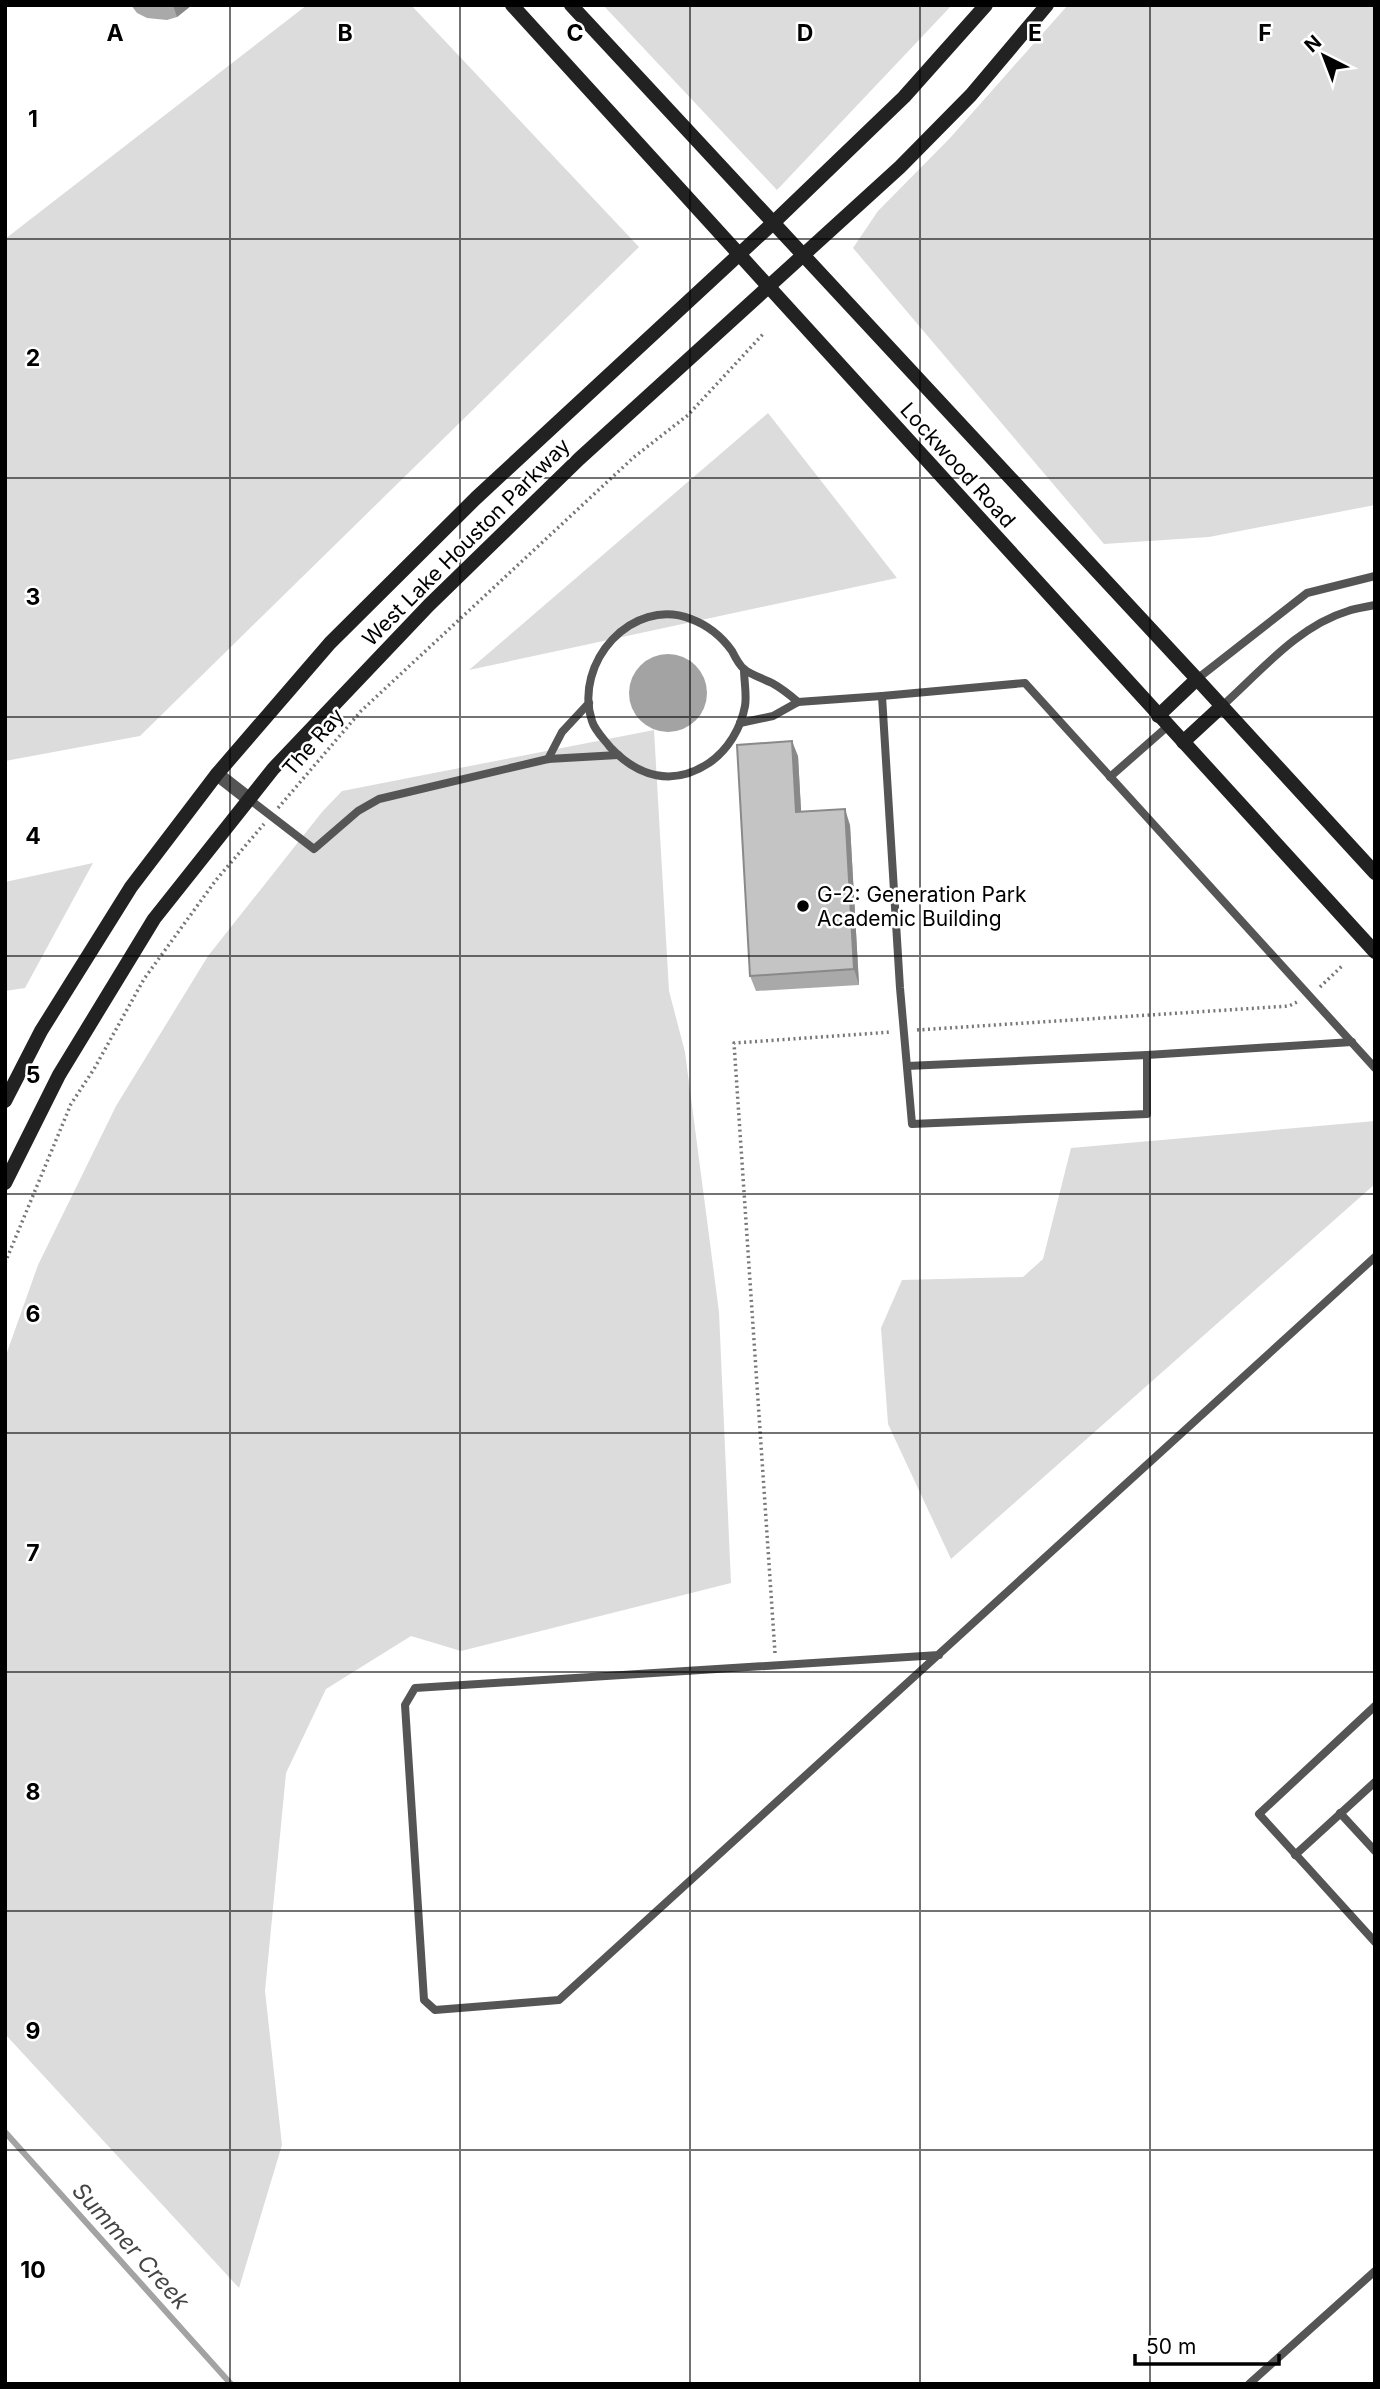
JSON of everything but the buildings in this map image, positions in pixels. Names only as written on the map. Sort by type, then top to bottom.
[{"type":"main road","name":"Lockwood Road","points":[[512,5],[1375,952]]},
{"type":"main road","name":"Lockwood Road","points":[[571,5],[1375,873]]},
{"type":"main road","name":"West Lake Houston Parkway","points":[[5,1101],[41,1031],[131,887],[217,774],[330,643],[476,498],[773,223],[904,97],[986,5]]},
{"type":"main road","name":"West Lake Houston Parkway","points":[[5,1183],[59,1075],[154,919],[273,769],[429,605],[579,459],[880,187],[998,65],[1047,5]]},
{"type":"main road","points":[[1163,721],[1197,679]]},
{"type":"main road","points":[[1183,742],[1222,706]]},
{"type":"street","points":[[217,774],[250,799]]},
{"type":"lane","points":[[1197,679],[1307,593],[1375,576]]},
{"type":"lane","points":[[1222,706],[1291,643],[1318,624],[1347,611],[1375,606]]},
{"type":"lane","points":[[744,669],[746,704],[740,723],[720,756],[687,775],[668,777],[632,767],[599,734],[592,722],[589,703],[592,676],[605,648],[629,624],[655,614],[689,618],[705,625],[729,648],[744,669],[775,685],[798,702]]},
{"type":"lane","points":[[740,723],[773,716],[798,702],[1025,683],[1375,1068]]},
{"type":"lane","points":[[881,696],[912,1124],[1147,1114],[1147,1055]]},
{"type":"lane","points":[[548,758],[562,732],[589,703]]},
{"type":"lane","points":[[1110,777],[1163,721]]},
{"type":"lane","points":[[250,799],[314,849],[358,811],[379,799],[548,758],[618,755]]},
{"type":"lane","points":[[907,1066],[1352,1042]]},
{"type":"lane","points":[[939,1655],[415,1688],[405,1704],[424,2000],[435,2010],[559,2000],[939,1655],[1375,1257]]},
{"type":"lane","points":[[1375,1706],[1259,1814],[1375,1942]]},
{"type":"lane","points":[[1295,1855],[1373,1786]]},
{"type":"lane","points":[[1340,1813],[1375,1851]]},
{"type":"lane","points":[[1250,2384],[1375,2271]]},
{"type":"path","name":"The Ray","points":[[5,1263],[71,1104],[94,1069],[144,979],[216,880],[361,711],[634,457],[688,415],[764,333]]},
{"type":"path","points":[[776,1665],[734,1044],[1289,1006],[1311,995],[1342,966]]},
{"type":"shaded area","points":[[307,5],[411,5],[639,247],[140,736],[5,761],[5,239]]},
{"type":"shaded area","points":[[603,5],[952,5],[777,190]]},
{"type":"shaded area","points":[[1068,5],[1375,5],[1375,505],[1209,537],[1104,544],[853,248],[878,211],[950,138]]},
{"type":"shaded area","points":[[768,413],[897,578],[469,670]]},
{"type":"shaded area","points":[[668,654],[683,657],[700,671],[707,693],[704,708],[690,725],[668,732],[653,729],[636,715],[629,693],[632,678],[646,661]]},
{"type":"shaded area","points":[[654,730],[669,991],[685,1052],[719,1312],[731,1583],[461,1651],[411,1636],[326,1689],[286,1773],[265,1991],[282,2145],[239,2288],[5,2034],[5,1358],[38,1265],[116,1106],[208,956],[322,812],[342,791]]},
{"type":"shaded area","points":[[93,863],[25,988],[5,991],[5,882]]},
{"type":"shaded area","points":[[1375,1121],[1375,1184],[951,1559],[888,1424],[881,1328],[902,1280],[1023,1277],[1043,1259],[1071,1148]]},
{"type":"waterway","name":"Summer Creek","points":[[5,2132],[231,2384]]},
{"type":"place","name":"G-2: Generation Park Academic Building","points":[[803,906]]}]
